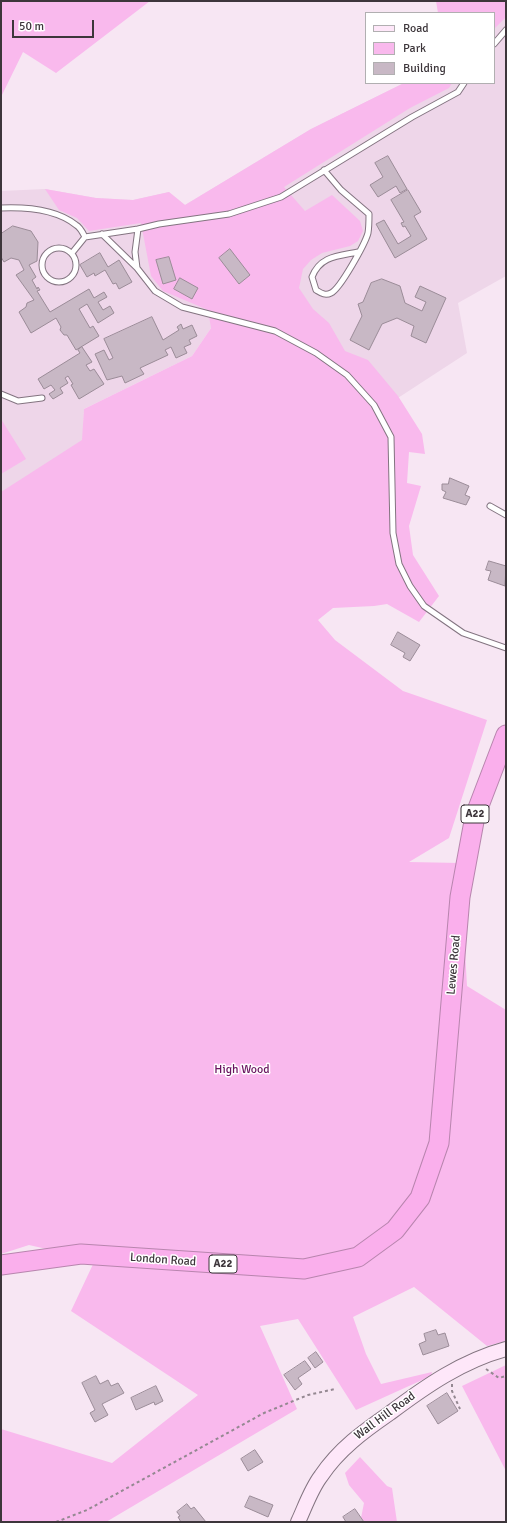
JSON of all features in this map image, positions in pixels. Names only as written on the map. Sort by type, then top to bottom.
[{"type":"highway","name":"Lewes Road","points":[[420,1198],[439,1143],[460,897],[473,823],[506,735]]},
{"type":"highway","name":"London Road","points":[[1,1264],[81,1254],[304,1269],[358,1257],[395,1230],[420,1198]]},
{"type":"street","name":"Wall Hill Road","points":[[298,1522],[320,1476],[350,1441],[419,1391],[451,1371],[491,1353],[506,1349]]},
{"type":"lane","points":[[495,43],[506,30]]},
{"type":"lane","points":[[72,253],[85,237],[229,214],[281,197],[412,117],[458,92],[463,84]]},
{"type":"lane","points":[[324,170],[341,190],[369,214],[368,234],[343,280],[335,290],[326,294],[316,290],[312,277],[318,264],[334,257],[358,252]]},
{"type":"lane","points":[[1,208],[21,207],[56,215],[76,225],[85,237]]},
{"type":"lane","points":[[137,268],[135,252],[138,228]]},
{"type":"lane","points":[[102,234],[137,268],[155,291],[182,307],[275,330],[316,353],[347,375],[374,405],[391,437],[393,533],[399,564],[410,586],[424,606],[463,633],[506,648]]},
{"type":"lane","points":[[63,248],[72,253],[75,258],[76,268],[71,278],[61,282],[56,282],[46,276],[42,266],[48,252],[52,249],[63,248]]},
{"type":"lane","points":[[1,394],[18,401],[42,398]]},
{"type":"lane","points":[[490,506],[506,515]]},
{"type":"path","points":[[482,1366],[499,1378],[506,1376]]},
{"type":"path","points":[[451,1371],[452,1391],[460,1409]]},
{"type":"path","points":[[56,1522],[87,1510],[264,1413],[308,1395],[335,1389]]},
{"type":"shaded area","points":[[491,7],[506,16],[506,276],[458,303],[467,353],[381,409],[211,328],[192,356],[84,409],[83,440],[1,761],[1,191],[45,189],[96,198],[133,200],[169,192],[185,205],[311,129],[402,84],[495,84],[495,12]]},
{"type":"green space","points":[[1,1],[150,1],[56,73],[23,52],[1,97]]},
{"type":"green space","points":[[436,1],[506,1],[506,17],[495,28],[495,12],[438,12]]},
{"type":"green space","name":"High Wood","points":[[402,84],[451,84],[449,88],[410,108],[284,187],[305,211],[332,195],[360,221],[363,231],[358,241],[350,246],[322,253],[311,260],[303,269],[299,288],[313,309],[329,323],[345,351],[368,360],[398,396],[422,434],[425,454],[409,452],[407,483],[421,486],[409,526],[413,555],[439,596],[419,622],[387,604],[333,608],[318,620],[335,640],[403,691],[487,720],[449,838],[409,862],[460,863],[467,986],[506,1010],[506,1341],[487,1346],[414,1287],[353,1317],[366,1354],[381,1384],[432,1372],[431,1376],[356,1410],[298,1319],[260,1326],[297,1409],[106,1522],[1,1522],[1,1429],[112,1463],[198,1395],[71,1311],[95,1260],[29,1245],[1,1254],[1,492],[82,440],[84,409],[192,356],[211,328],[208,310],[163,291],[151,276],[141,223],[89,231],[77,218],[59,210],[45,189],[96,198],[133,200],[169,192],[185,205],[311,129]]},
{"type":"green space","points":[[1,419],[26,459],[1,474]]},
{"type":"green space","points":[[506,1365],[506,1471],[462,1386]]},
{"type":"green space","points":[[360,1457],[387,1486],[392,1488],[397,1522],[365,1522],[361,1518],[364,1503],[349,1485],[345,1473]]},
{"type":"building","points":[[388,156],[407,189],[400,193],[396,186],[378,197],[370,185],[383,177],[375,163]]},
{"type":"building","points":[[408,190],[421,212],[414,216],[427,239],[395,258],[376,224],[384,220],[398,244],[411,236],[405,226],[403,227],[401,223],[404,222],[391,200]]},
{"type":"building","points":[[13,226],[31,231],[38,242],[37,261],[29,265],[36,277],[32,280],[37,289],[38,287],[40,290],[37,291],[50,312],[89,289],[94,298],[104,292],[107,297],[98,302],[103,310],[110,306],[114,313],[98,323],[87,304],[79,309],[90,328],[93,326],[99,336],[76,350],[67,335],[64,335],[60,330],[61,327],[56,318],[31,333],[19,312],[26,307],[27,303],[34,300],[16,275],[24,270],[19,260],[11,258],[4,262],[1,257],[1,234]]},
{"type":"building","points":[[230,249],[250,275],[239,284],[219,258]]},
{"type":"building","points":[[100,253],[108,267],[119,260],[132,282],[119,289],[116,283],[113,284],[105,270],[95,276],[94,273],[87,277],[80,265]]},
{"type":"building","points":[[169,257],[176,280],[163,284],[156,260]]},
{"type":"building","points":[[180,278],[198,288],[192,299],[174,289]]},
{"type":"building","points":[[382,279],[400,286],[405,303],[422,311],[426,302],[415,297],[420,286],[446,298],[426,343],[411,336],[414,326],[397,318],[382,324],[369,350],[350,340],[362,316],[358,304],[363,302],[371,283]]},
{"type":"building","points":[[152,317],[163,340],[179,330],[177,327],[181,324],[183,329],[192,325],[197,336],[189,340],[191,344],[184,347],[187,353],[176,358],[171,347],[165,350],[168,355],[140,368],[144,374],[125,383],[122,376],[107,380],[95,354],[104,350],[109,360],[113,358],[104,339]]},
{"type":"building","points":[[82,347],[92,362],[86,365],[90,371],[94,369],[104,384],[79,399],[68,376],[65,378],[68,383],[60,388],[63,393],[53,399],[49,394],[55,390],[51,385],[44,389],[38,379],[80,353],[78,350]]},
{"type":"building","points":[[450,478],[469,486],[465,495],[470,497],[466,505],[443,498],[446,492],[442,490],[442,484],[448,484]]},
{"type":"building","points":[[489,561],[506,566],[505,586],[488,580],[491,571],[486,570]]},
{"type":"building","points":[[398,632],[420,645],[410,661],[403,657],[405,653],[391,645]]},
{"type":"building","points":[[436,1330],[438,1335],[445,1333],[449,1346],[423,1355],[419,1344],[426,1341],[424,1334]]},
{"type":"building","points":[[316,1352],[323,1362],[315,1368],[308,1358]]},
{"type":"building","points":[[305,1361],[311,1369],[298,1378],[302,1384],[295,1390],[284,1375]]},
{"type":"building","points":[[96,1376],[100,1384],[108,1380],[111,1386],[118,1383],[124,1393],[102,1404],[108,1415],[95,1422],[90,1413],[95,1410],[82,1383]]},
{"type":"building","points":[[156,1386],[163,1401],[155,1405],[154,1402],[136,1410],[131,1398]]},
{"type":"building","points":[[447,1393],[458,1411],[438,1424],[427,1406]]},
{"type":"building","points":[[255,1450],[263,1462],[248,1471],[241,1459]]},
{"type":"building","points":[[250,1496],[273,1505],[268,1517],[245,1507]]},
{"type":"building","points":[[187,1504],[191,1509],[194,1507],[206,1522],[181,1522],[178,1517],[180,1516],[177,1512]]},
{"type":"building","points":[[355,1509],[364,1522],[346,1522],[343,1517]]}]
